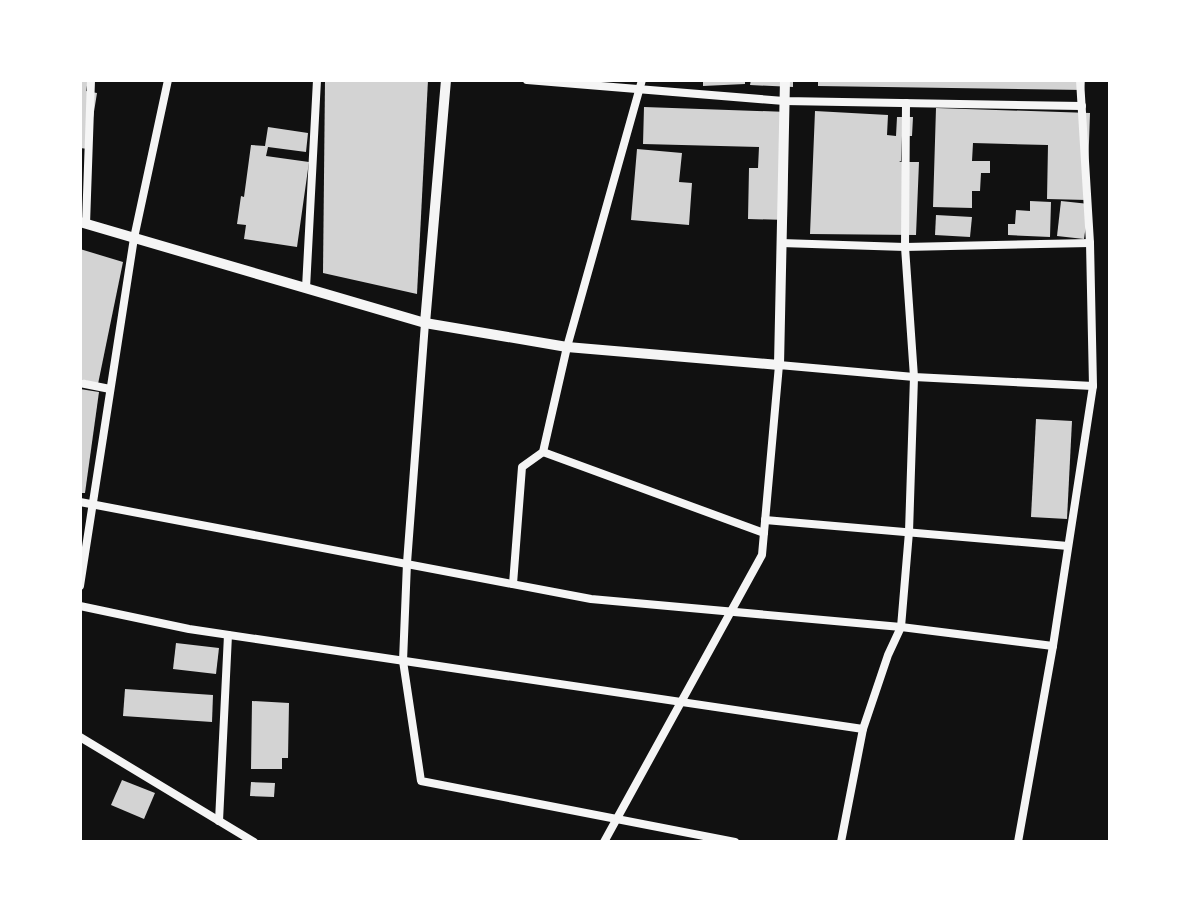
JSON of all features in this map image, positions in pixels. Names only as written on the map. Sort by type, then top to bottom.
[{"type":"street","points":[[91,80],[83,223],[425,323],[567,347],[914,377],[1093,386]]},
{"type":"street","points":[[80,586],[134,238],[168,80]]},
{"type":"street","points":[[306,288],[317,80]]},
{"type":"street","points":[[446,80],[407,563],[403,661],[421,781],[735,842]]},
{"type":"street","points":[[527,80],[641,85],[784,101],[1082,106]]},
{"type":"street","points":[[604,842],[762,555],[779,365],[785,80]]},
{"type":"street","points":[[1018,842],[1053,646],[1093,386],[1090,243],[1080,80]]},
{"type":"street","points":[[513,584],[522,467],[543,452],[567,347],[641,85]]},
{"type":"street","points":[[841,842],[863,729],[888,655],[901,627],[909,532],[914,377],[905,247],[906,103]]},
{"type":"street","points":[[781,243],[905,247],[1090,243]]},
{"type":"street","points":[[80,383],[110,389]]},
{"type":"street","points":[[543,452],[764,533]]},
{"type":"street","points":[[80,502],[591,599],[901,627],[1053,646]]},
{"type":"street","points":[[765,520],[1068,546]]},
{"type":"street","points":[[80,606],[228,635],[863,729]]},
{"type":"street","points":[[219,821],[228,635]]},
{"type":"street","points":[[80,737],[254,842]]},
{"type":"building","points":[[80,80],[88,80],[86,91],[97,93],[88,149],[80,148]]},
{"type":"building","points":[[325,80],[428,80],[417,294],[323,273]]},
{"type":"building","points":[[703,80],[745,80],[745,84],[703,86]]},
{"type":"building","points":[[751,80],[793,80],[793,87],[750,85]]},
{"type":"building","points":[[818,80],[1085,80],[1084,90],[818,86]]},
{"type":"building","points":[[644,107],[788,112],[787,220],[748,219],[749,168],[758,168],[759,147],[643,144]]},
{"type":"building","points":[[936,108],[1090,113],[1087,200],[1047,199],[1048,145],[973,143],[972,161],[990,161],[990,173],[981,173],[980,191],[972,191],[972,208],[933,207]]},
{"type":"building","points":[[815,111],[888,115],[887,135],[896,136],[897,117],[913,117],[912,136],[902,136],[899,162],[919,162],[916,235],[810,234]]},
{"type":"building","points":[[268,127],[308,133],[306,152],[268,147],[266,156],[309,162],[297,247],[244,239],[246,225],[237,224],[251,145],[265,146]]},
{"type":"building","points":[[637,149],[682,153],[679,182],[692,183],[689,225],[631,220]]},
{"type":"building","points":[[1030,201],[1051,202],[1050,237],[1008,235],[1008,224],[1015,224],[1016,210],[1030,211]]},
{"type":"building","points":[[1061,201],[1089,204],[1084,239],[1057,236]]},
{"type":"building","points":[[936,215],[972,217],[970,237],[935,235]]},
{"type":"building","points":[[80,249],[123,262],[98,384],[80,379]]},
{"type":"building","points":[[80,389],[99,392],[85,493],[80,493]]},
{"type":"building","points":[[1036,419],[1072,421],[1067,519],[1031,517]]},
{"type":"building","points":[[176,643],[219,648],[216,674],[173,669]]},
{"type":"building","points":[[125,689],[213,695],[212,722],[123,716]]},
{"type":"building","points":[[252,701],[289,703],[288,758],[282,758],[282,769],[251,769]]},
{"type":"building","points":[[122,780],[155,793],[144,819],[111,805]]},
{"type":"building","points":[[251,782],[275,783],[274,797],[250,796]]}]
